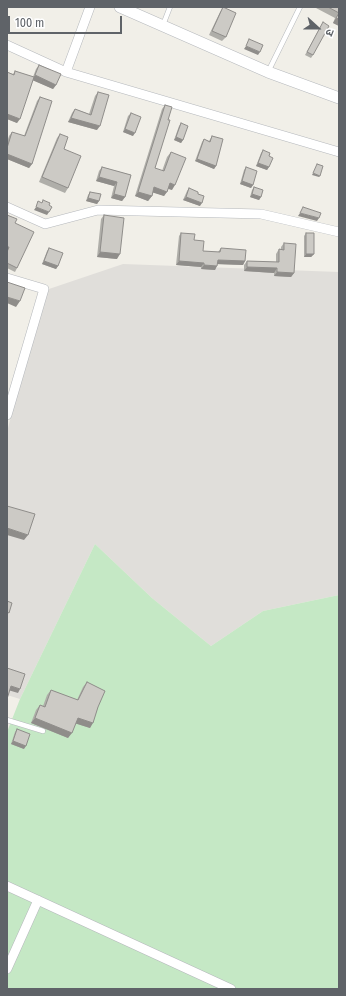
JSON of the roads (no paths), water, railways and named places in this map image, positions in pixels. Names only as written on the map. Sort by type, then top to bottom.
[{"type":"street","points":[[66,72],[90,7]]},
{"type":"street","points":[[120,7],[268,72],[339,98]]},
{"type":"street","points":[[7,45],[66,72],[339,152]]},
{"type":"street","points":[[7,207],[45,224],[98,210],[261,214],[339,232]]},
{"type":"street","points":[[7,278],[44,290],[7,414]]},
{"type":"street","points":[[7,886],[231,989]]},
{"type":"street","points":[[7,969],[38,900]]},
{"type":"lane","points":[[163,25],[170,7]]},
{"type":"lane","points":[[268,72],[300,7]]},
{"type":"lane","points":[[7,720],[43,731]]}]
